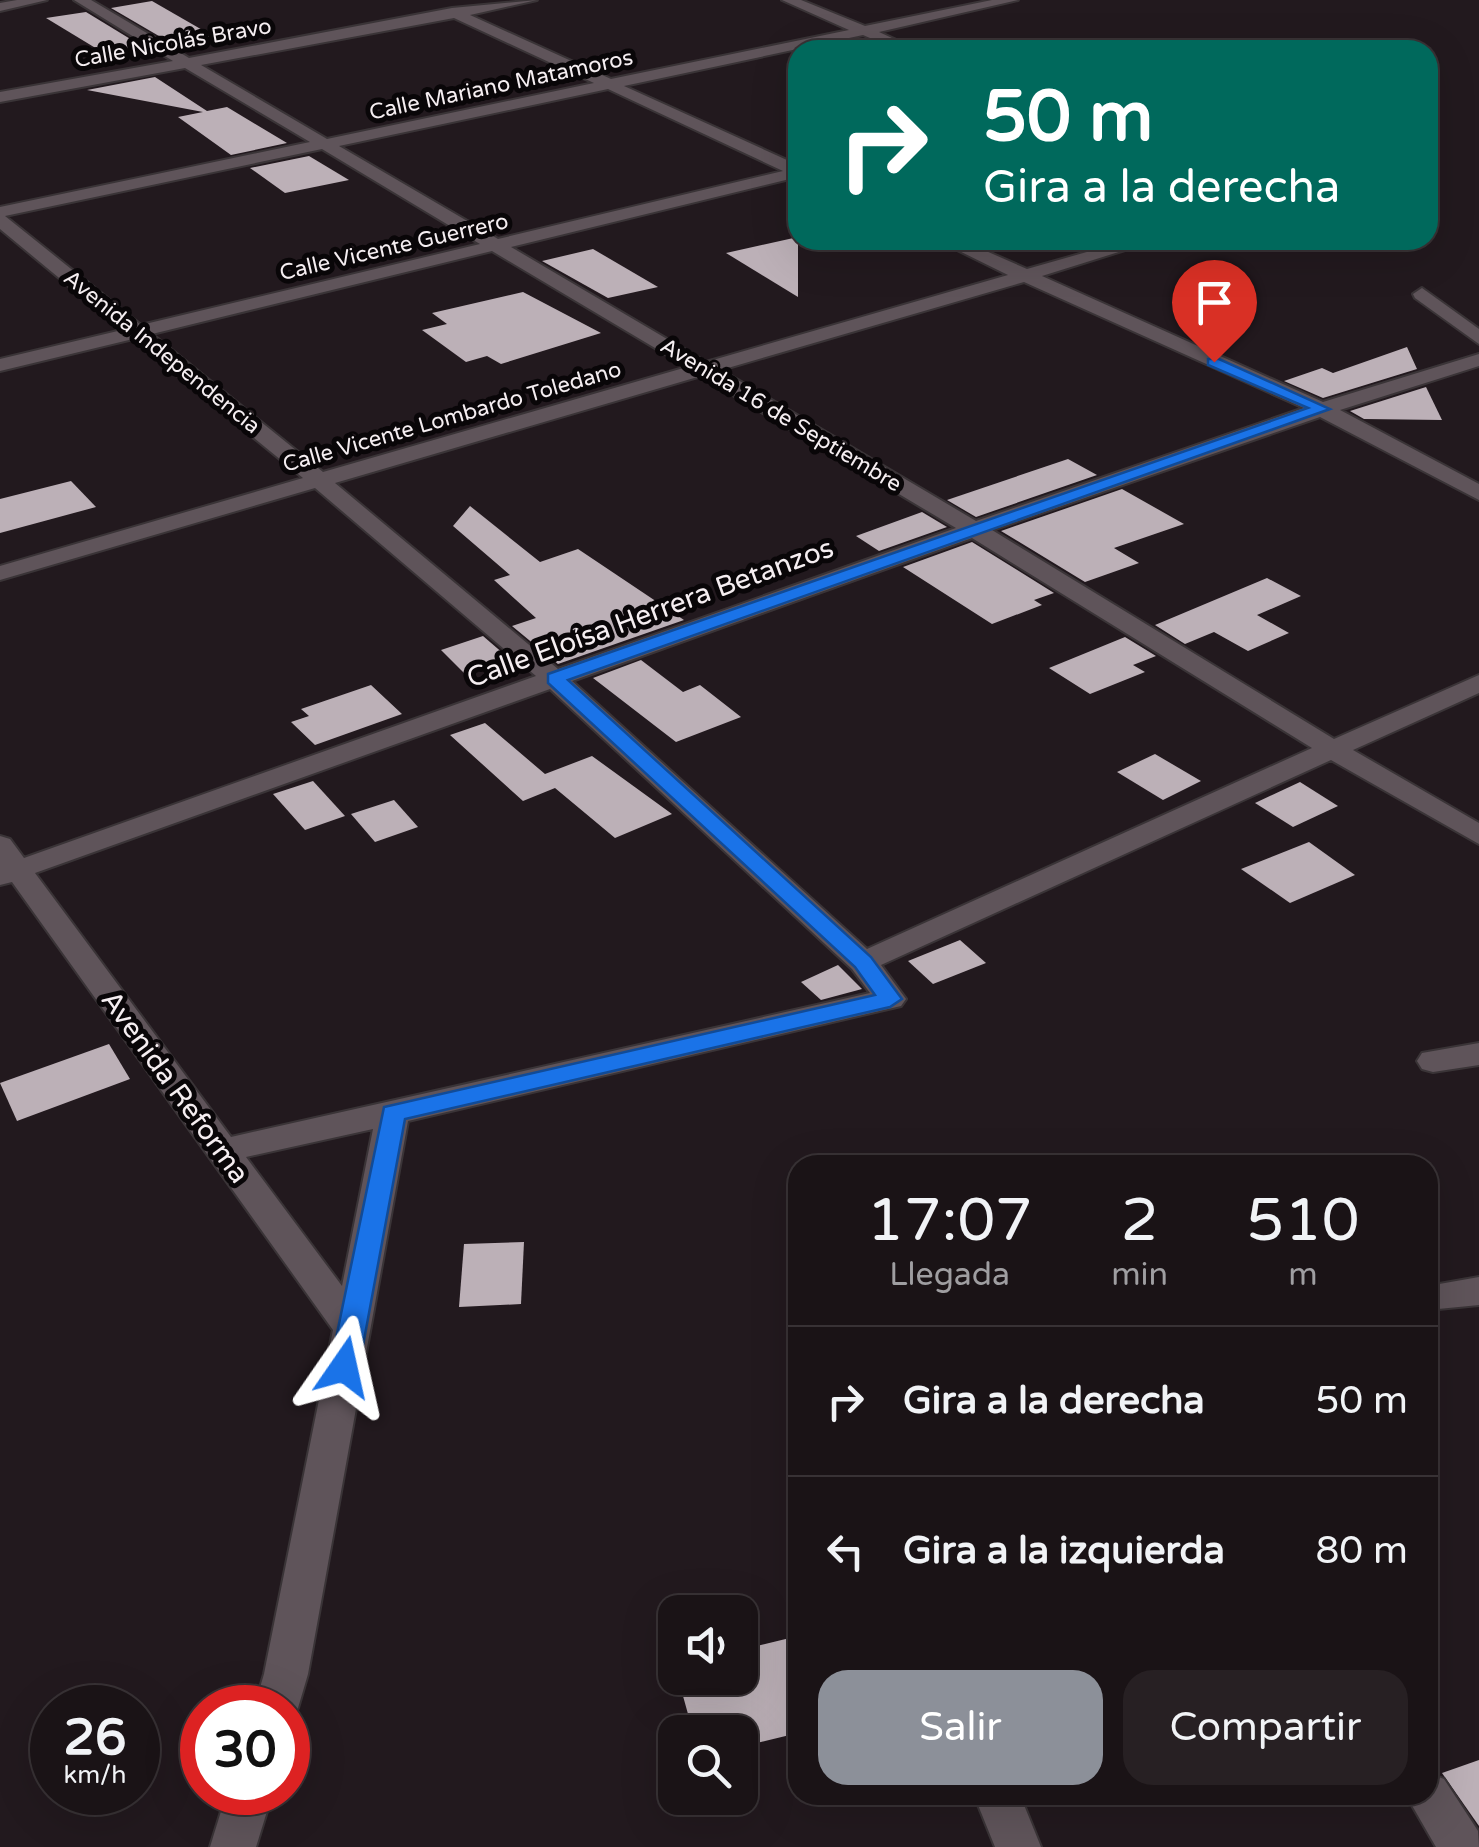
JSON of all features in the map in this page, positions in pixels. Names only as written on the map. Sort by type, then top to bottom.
[{"type":"street","points":[[0,7],[40,0]]},
{"type":"street","name":"Avenida 16 de Septiembre","points":[[81,0],[974,529],[1332,750],[1479,835]]},
{"type":"street","points":[[427,0],[788,166]]},
{"type":"street","name":"Calle Nicolás Bravo","points":[[0,97],[530,0]]},
{"type":"street","points":[[789,0],[886,40]]},
{"type":"street","name":"Calle Mariano Matamoros","points":[[820,40],[1011,0]]},
{"type":"street","name":"Calle Mariano Matamoros","points":[[0,212],[788,47]]},
{"type":"street","name":"Calle Vicente Guerrero","points":[[0,365],[788,173]]},
{"type":"street","name":"Avenida Independencia","points":[[0,220],[554,678],[863,962],[890,999],[393,1114]]},
{"type":"street","points":[[967,250],[1322,409],[1479,493]]},
{"type":"street","name":"Calle Vicente Lombardo Toledano","points":[[0,574],[1115,250]]},
{"type":"street","points":[[1422,294],[1479,338]]},
{"type":"street","name":"Calle Eloísa Herrera Betanzos","points":[[5,864],[554,678],[1322,409],[1479,360]]},
{"type":"street","points":[[863,962],[1479,683]]},
{"type":"street","name":"Avenida Reforma","points":[[5,864],[352,1328]]},
{"type":"street","points":[[1433,1061],[1479,1054]]},
{"type":"street","points":[[222,1150],[393,1114],[283,1685]]},
{"type":"street","points":[[1438,1297],[1479,1291]]},
{"type":"street","points":[[1001,1805],[1018,1847]]},
{"type":"street","points":[[1435,1805],[1462,1847]]},
{"type":"street","points":[[233,1847],[243,1815]]},
{"type":"building","points":[[152,1],[218,39],[176,46],[111,8]]},
{"type":"building","points":[[86,12],[150,51],[112,58],[46,18]]},
{"type":"building","points":[[155,77],[207,111],[227,107],[287,143],[231,155],[178,117],[203,112],[87,90]]},
{"type":"building","points":[[309,156],[349,180],[285,193],[250,168]]},
{"type":"building","points":[[788,239],[788,250],[798,250],[798,297],[726,253]]},
{"type":"building","points":[[593,249],[658,287],[608,298],[542,261]]},
{"type":"building","points":[[523,292],[601,333],[501,364],[487,356],[466,362],[422,330],[447,324],[432,313]]},
{"type":"building","points":[[1407,347],[1417,369],[1323,398],[1284,381],[1322,368],[1333,373]]},
{"type":"building","points":[[1426,387],[1442,420],[1364,419],[1350,411]]},
{"type":"building","points":[[1068,459],[1097,475],[976,517],[947,500]]},
{"type":"building","points":[[71,481],[96,507],[0,533],[0,499]]},
{"type":"building","points":[[1122,489],[1184,524],[1114,548],[1139,563],[1085,582],[1001,531]]},
{"type":"building","points":[[470,506],[540,562],[578,549],[684,620],[558,664],[512,626],[536,618],[494,580],[510,575],[453,526]]},
{"type":"building","points":[[922,512],[947,527],[879,551],[856,536]]},
{"type":"building","points":[[972,542],[1054,593],[1034,600],[1042,605],[992,624],[903,567]]},
{"type":"building","points":[[1267,578],[1301,596],[1257,615],[1289,633],[1248,651],[1214,632],[1185,644],[1155,625]]},
{"type":"building","points":[[483,636],[512,661],[466,675],[441,650]]},
{"type":"building","points":[[1125,637],[1156,656],[1133,665],[1145,672],[1090,694],[1049,668]]},
{"type":"building","points":[[641,660],[683,692],[700,685],[741,717],[676,742],[593,678]]},
{"type":"building","points":[[371,685],[402,714],[315,745],[291,722],[309,716],[301,709]]},
{"type":"building","points":[[485,723],[545,774],[592,756],[672,814],[615,838],[555,788],[523,801],[450,735]]},
{"type":"building","points":[[1155,754],[1201,781],[1163,800],[1117,772]]},
{"type":"building","points":[[313,781],[345,816],[305,830],[273,794]]},
{"type":"building","points":[[1300,782],[1338,806],[1293,827],[1255,803]]},
{"type":"building","points":[[394,800],[418,827],[375,842],[351,814]]},
{"type":"building","points":[[1309,842],[1355,875],[1290,903],[1241,869]]},
{"type":"building","points":[[960,940],[986,963],[933,984],[908,961]]},
{"type":"building","points":[[838,965],[862,989],[821,1000],[801,982]]},
{"type":"building","points":[[109,1044],[130,1079],[17,1121],[0,1083]]},
{"type":"building","points":[[524,1242],[521,1304],[459,1307],[464,1244]]},
{"type":"building","points":[[788,1638],[788,1735],[758,1743],[758,1715],[688,1715],[683,1695],[758,1695],[758,1646]]},
{"type":"building","points":[[1479,1760],[1479,1826],[1442,1773]]},
{"type":"route","points":[[344,1367],[393,1114],[890,999],[863,962],[554,678],[1322,409],[1214,362]]}]
